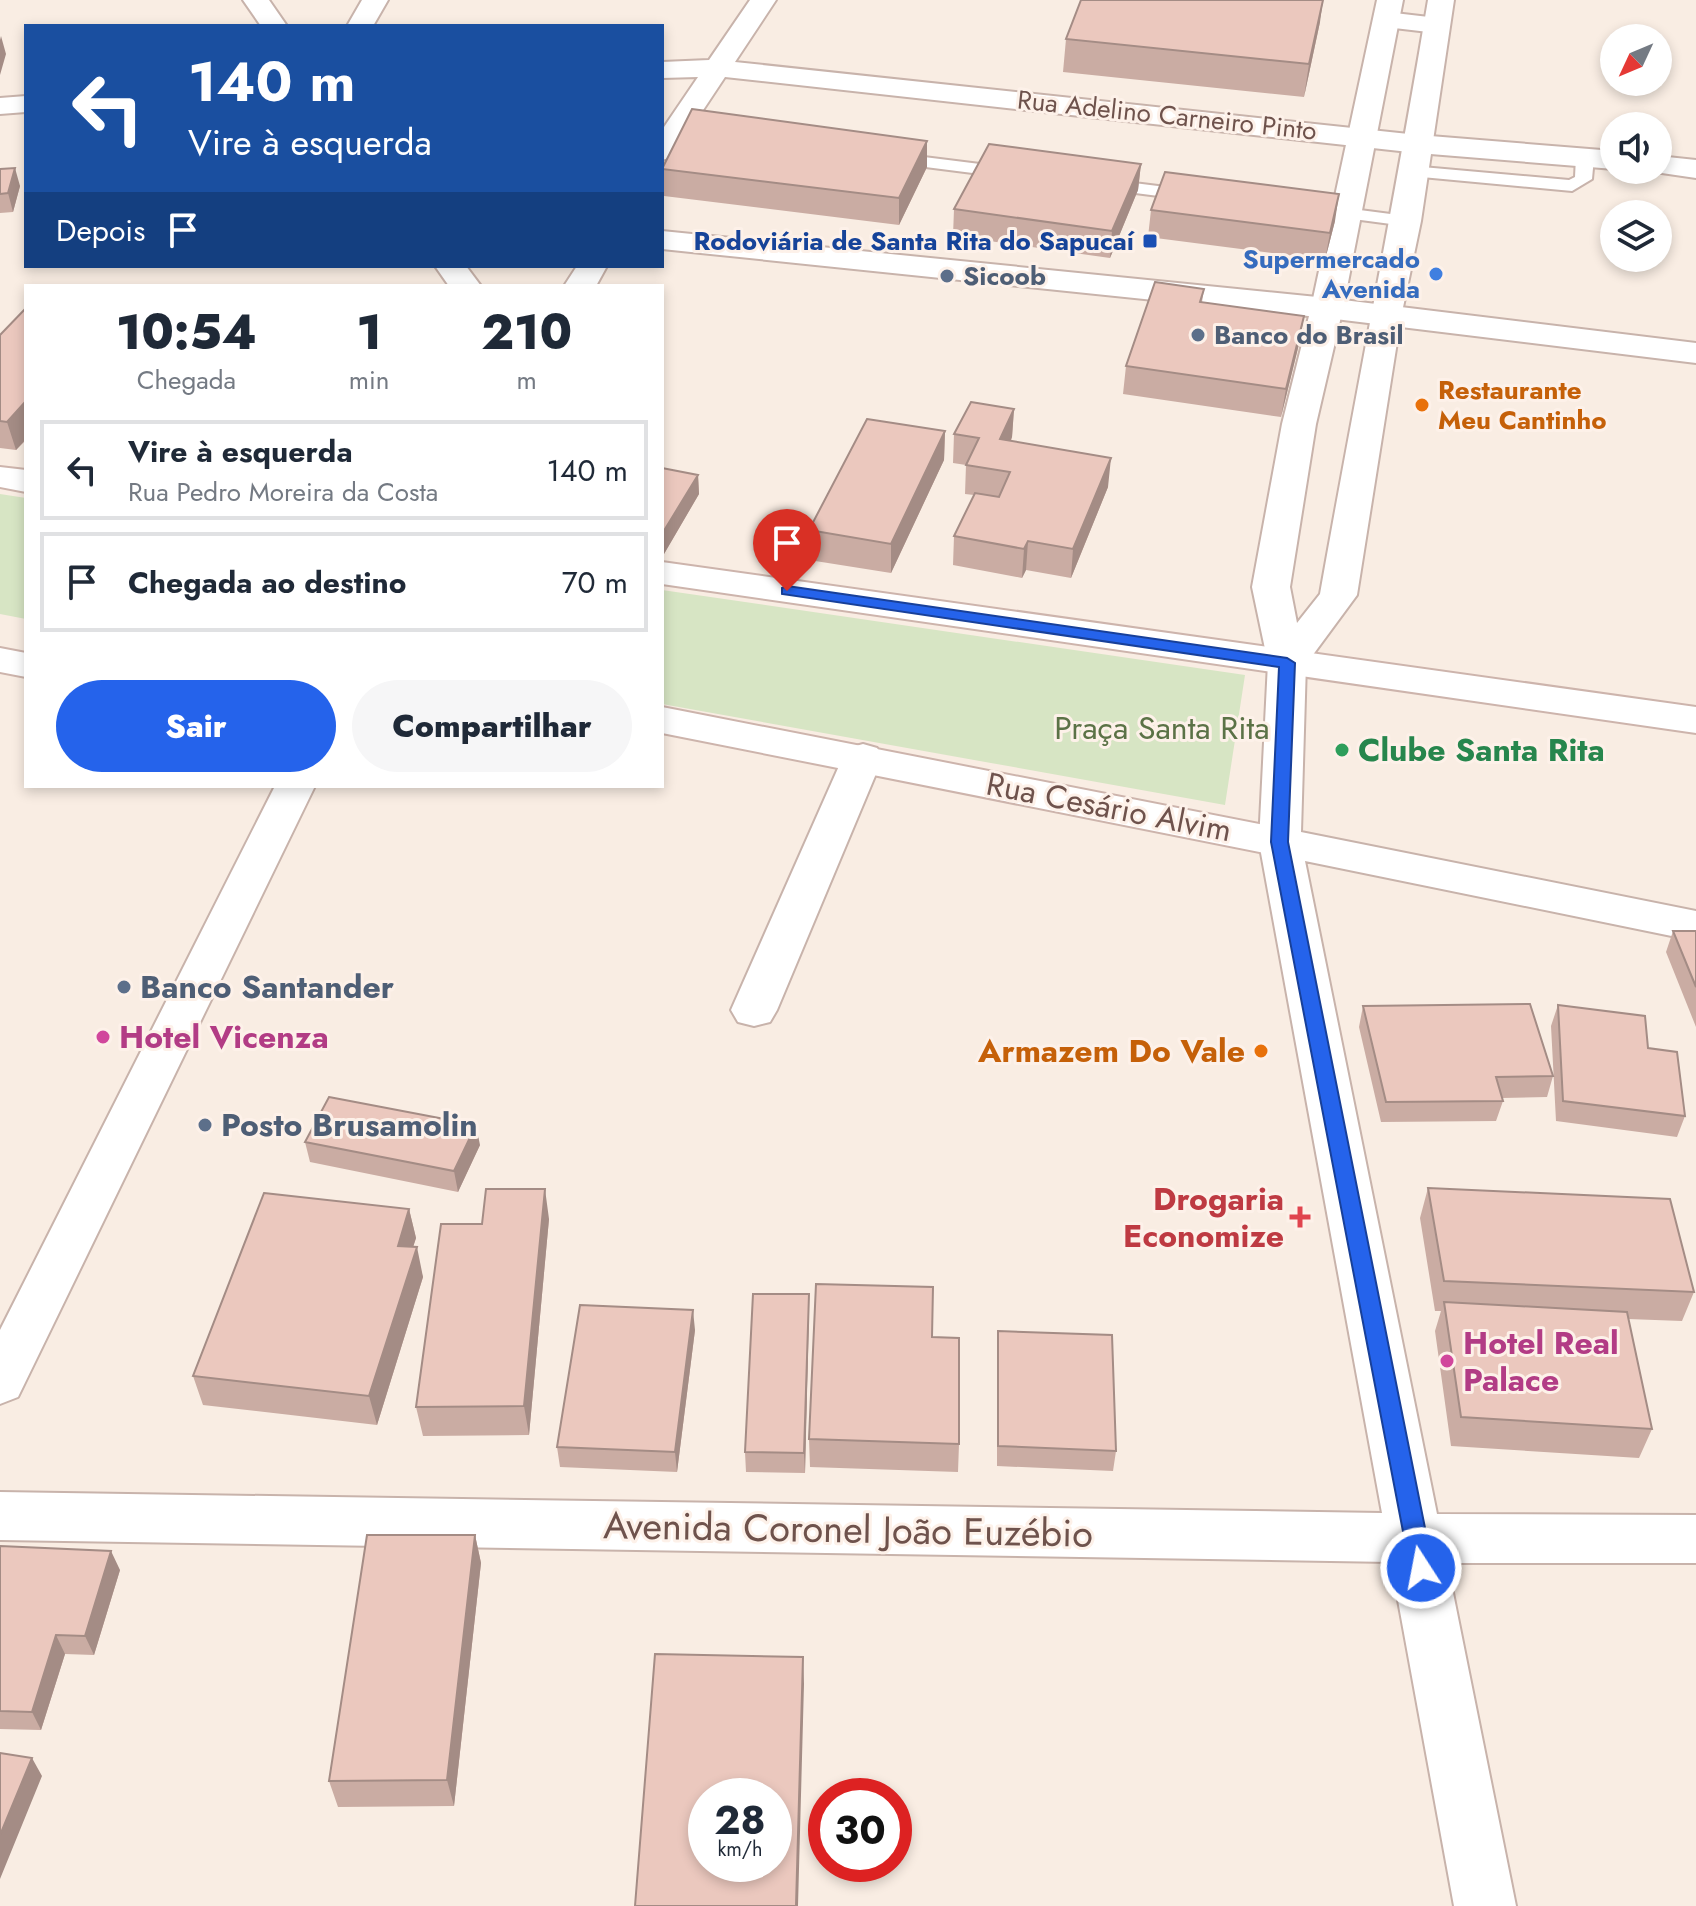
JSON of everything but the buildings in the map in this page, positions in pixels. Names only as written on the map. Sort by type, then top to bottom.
[{"type":"street","points":[[256,0],[273,24]]},
{"type":"street","points":[[361,24],[375,0]]},
{"type":"street","points":[[675,139],[763,0]]},
{"type":"street","points":[[1287,663],[1338,595],[1385,317],[1406,221],[1439,12],[1388,10],[1362,137],[1329,211],[1327,308],[1299,424],[1271,587],[1287,663],[1280,842],[1485,1906]]},
{"type":"street","name":"Rua Adelino Carneiro Pinto","points":[[664,70],[720,68],[1362,137],[1415,158],[1600,159]]},
{"type":"street","points":[[0,106],[24,104]]},
{"type":"street","points":[[1672,166],[1696,169]]},
{"type":"street","points":[[664,240],[1327,308],[1696,353]]},
{"type":"street","points":[[0,477],[24,481]]},
{"type":"street","points":[[664,573],[1696,720]]},
{"type":"street","points":[[0,660],[24,665]]},
{"type":"street","name":"Rua Cesário Alvim","points":[[664,720],[863,757],[1696,926]]},
{"type":"street","points":[[754,1010],[863,757]]},
{"type":"street","points":[[0,1382],[294,788]]},
{"type":"street","name":"Avenida Coronel João Euzébio","points":[[0,1516],[1415,1538],[1696,1539]]},
{"type":"lane","points":[[876,156],[1032,175]]},
{"type":"lane","points":[[1079,181],[1204,196]]},
{"type":"lane","points":[[1329,211],[1406,221]]},
{"type":"green space","points":[[0,494],[24,498],[24,619],[0,614]]},
{"type":"green space","name":"Praça Santa Rita","points":[[664,590],[1245,675],[1225,805],[664,704]]},
{"type":"place","name":"Rodoviária de Santa Rita do Sapucaí","points":[[1150,241]]},
{"type":"place","name":"Supermercado Avenida","points":[[1436,274]]},
{"type":"place","name":"Sicoob","points":[[947,276]]},
{"type":"place","name":"Banco do Brasil","points":[[1198,335]]},
{"type":"place","name":"Restaurante Meu Cantinho","points":[[1422,405]]},
{"type":"place","name":"Clube Santa Rita","points":[[1342,750]]},
{"type":"place","name":"Banco Santander","points":[[124,987]]},
{"type":"place","name":"Hotel Vicenza","points":[[103,1037]]},
{"type":"place","name":"Armazem Do Vale","points":[[1261,1051]]},
{"type":"place","name":"Posto Brusamolin","points":[[205,1125]]},
{"type":"place","name":"Drogaria Economize","points":[[1300,1217]]},
{"type":"place","name":"Hotel Real Palace","points":[[1447,1361]]},
{"type":"route","points":[[787,591],[1287,663],[1280,842],[1421,1568]]}]
